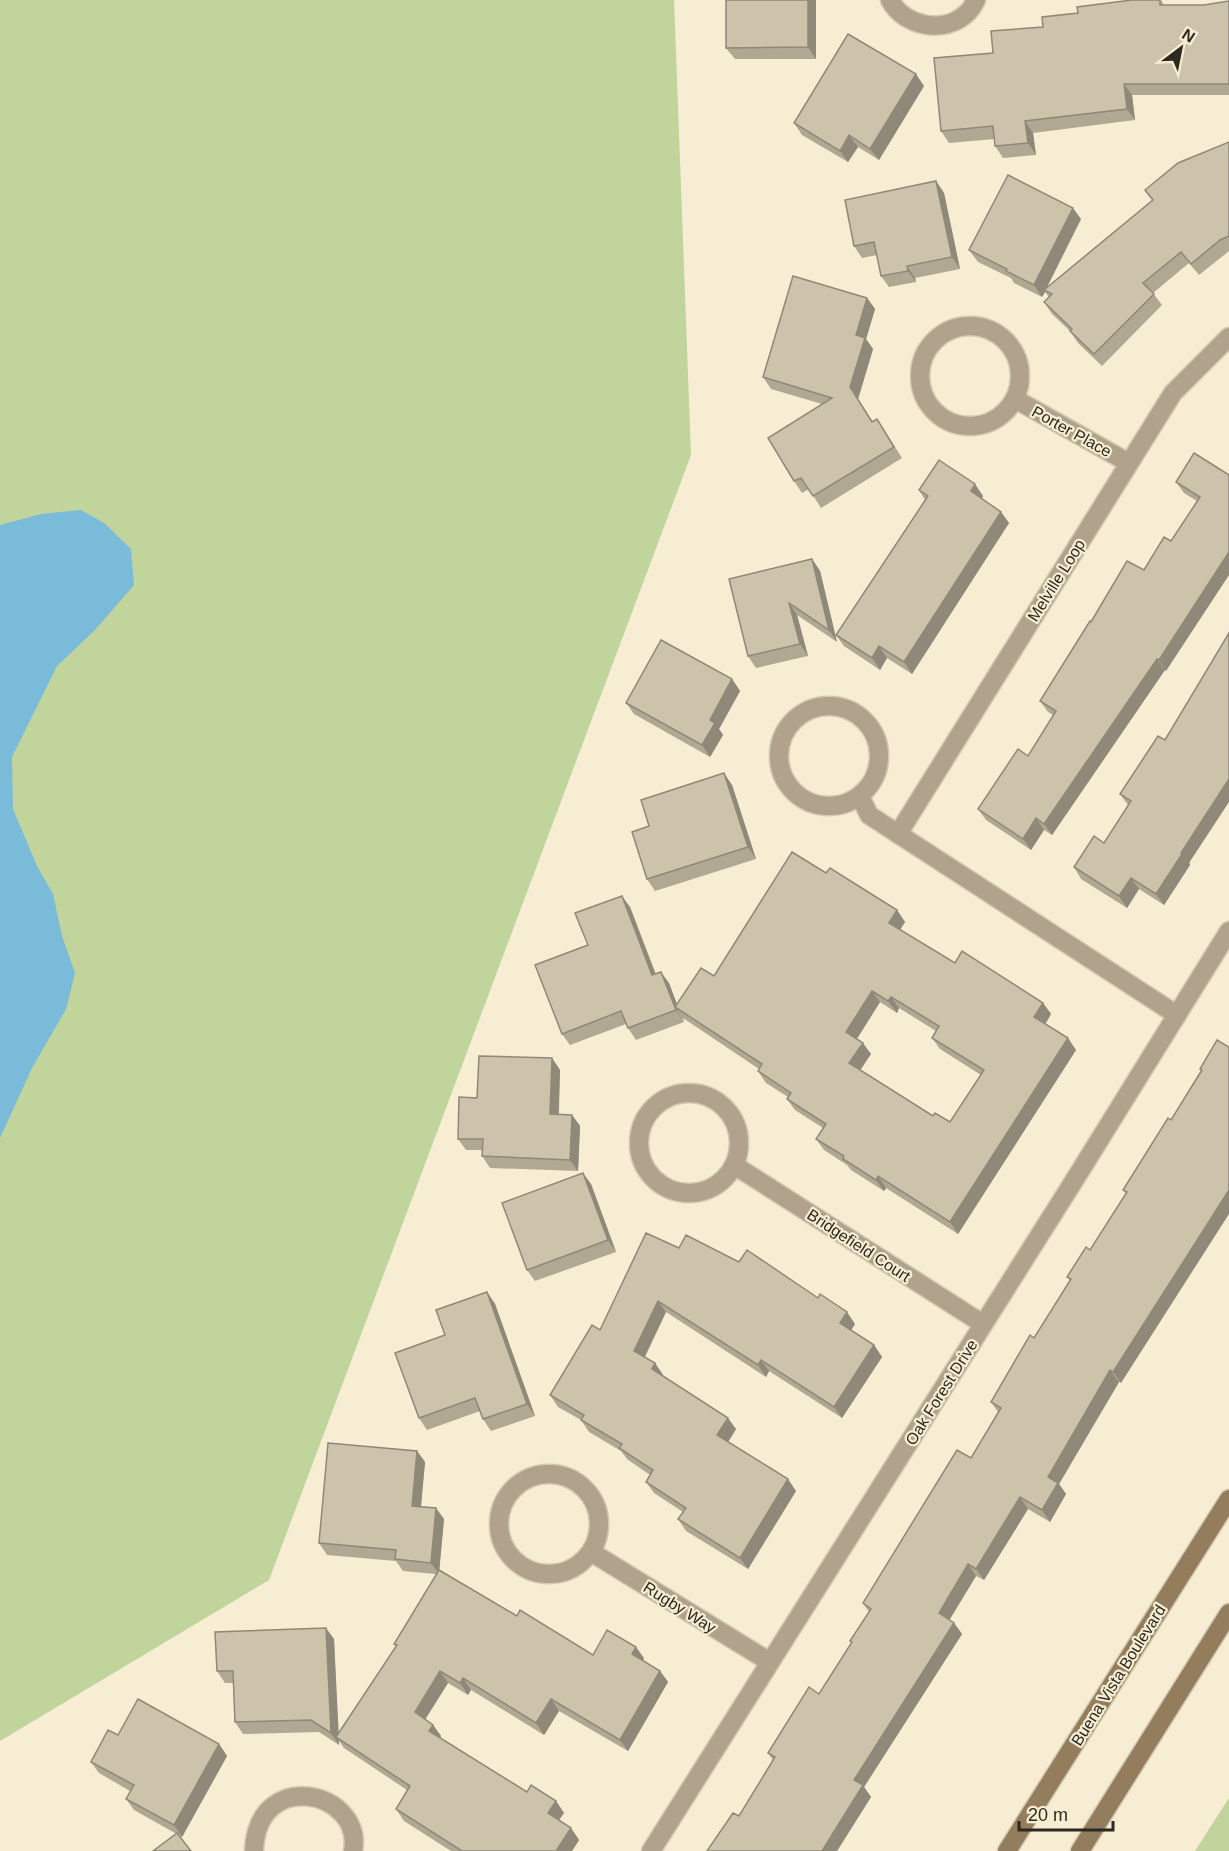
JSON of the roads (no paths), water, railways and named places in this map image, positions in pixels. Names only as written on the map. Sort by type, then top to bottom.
[{"type":"main road","name":"Buena Vista Boulevard","points":[[1007,1851],[1229,1499]]},
{"type":"main road","points":[[1080,1851],[1229,1613]]},
{"type":"street","points":[[890,0],[905,18],[921,24],[937,26],[954,22],[968,12],[976,0]]},
{"type":"street","name":"Porter Place","points":[[978,327],[993,332],[1006,341],[1015,353],[1020,368],[1020,384],[1015,399],[1004,413],[990,422],[973,426],[956,424],[940,416],[928,404],[921,388],[920,370],[925,353],[934,341],[955,329],[978,327]]},
{"type":"street","name":"Melville Loop","points":[[898,834],[1173,393],[1229,337]]},
{"type":"street","name":"Porter Place","points":[[1015,399],[1129,463]]},
{"type":"street","points":[[827,706],[843,708],[858,715],[869,726],[878,748],[877,771],[870,785],[860,796],[844,804],[827,806],[810,802],[795,793],[785,779],[779,763],[780,746],[787,729],[798,717],[812,709],[827,706]]},
{"type":"street","points":[[860,796],[869,815],[1177,1015]]},
{"type":"street","name":"Oak Forest Drive","points":[[651,1851],[1229,931]]},
{"type":"street","points":[[681,1093],[697,1093],[712,1098],[724,1107],[734,1120],[739,1135],[739,1150],[734,1165],[724,1179],[709,1189],[701,1191],[692,1193],[675,1191],[659,1183],[648,1170],[640,1154],[640,1137],[645,1120],[654,1107],[666,1098],[681,1093]]},
{"type":"street","name":"Bridgefield Court","points":[[734,1165],[983,1324]]},
{"type":"street","points":[[547,1474],[562,1476],[576,1482],[588,1493],[596,1507],[599,1522],[597,1538],[591,1552],[579,1564],[563,1572],[546,1574],[529,1570],[514,1561],[504,1547],[499,1531],[500,1513],[506,1497],[518,1485],[531,1477],[547,1474]]},
{"type":"street","name":"Rugby Way","points":[[591,1552],[770,1662]]},
{"type":"street","points":[[254,1851],[255,1833],[262,1818],[273,1805],[288,1798],[303,1795],[319,1798],[333,1805],[344,1816],[352,1830],[354,1851]]},
{"type":"water","points":[[81,510],[104,523],[131,549],[134,585],[95,630],[57,666],[12,757],[13,809],[37,866],[53,894],[62,936],[75,973],[66,1009],[32,1068],[0,1138],[0,525],[41,514]]}]
